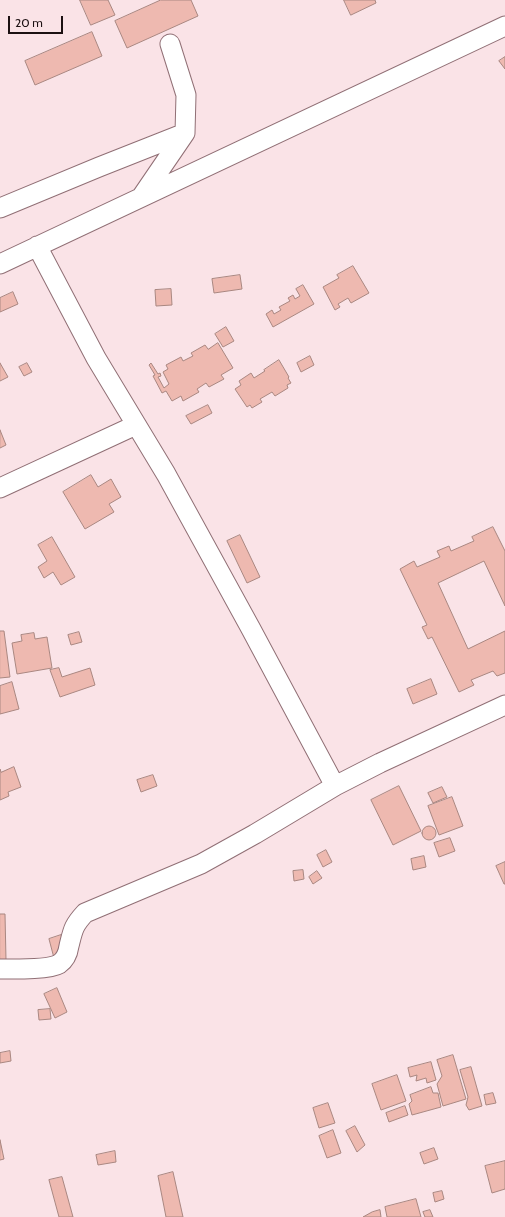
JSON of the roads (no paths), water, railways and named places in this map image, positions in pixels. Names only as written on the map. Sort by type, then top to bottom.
[{"type":"street","points":[[0,264],[505,26]]},
{"type":"street","points":[[141,198],[185,133],[186,95],[170,44]]},
{"type":"street","points":[[0,208],[185,133]]},
{"type":"street","points":[[37,246],[96,358],[181,501],[335,786]]},
{"type":"street","points":[[0,488],[136,424]]},
{"type":"street","points":[[0,969],[36,968],[58,964],[66,956],[71,932],[77,921],[85,914],[201,864],[255,834],[335,786],[380,763],[505,705]]}]
